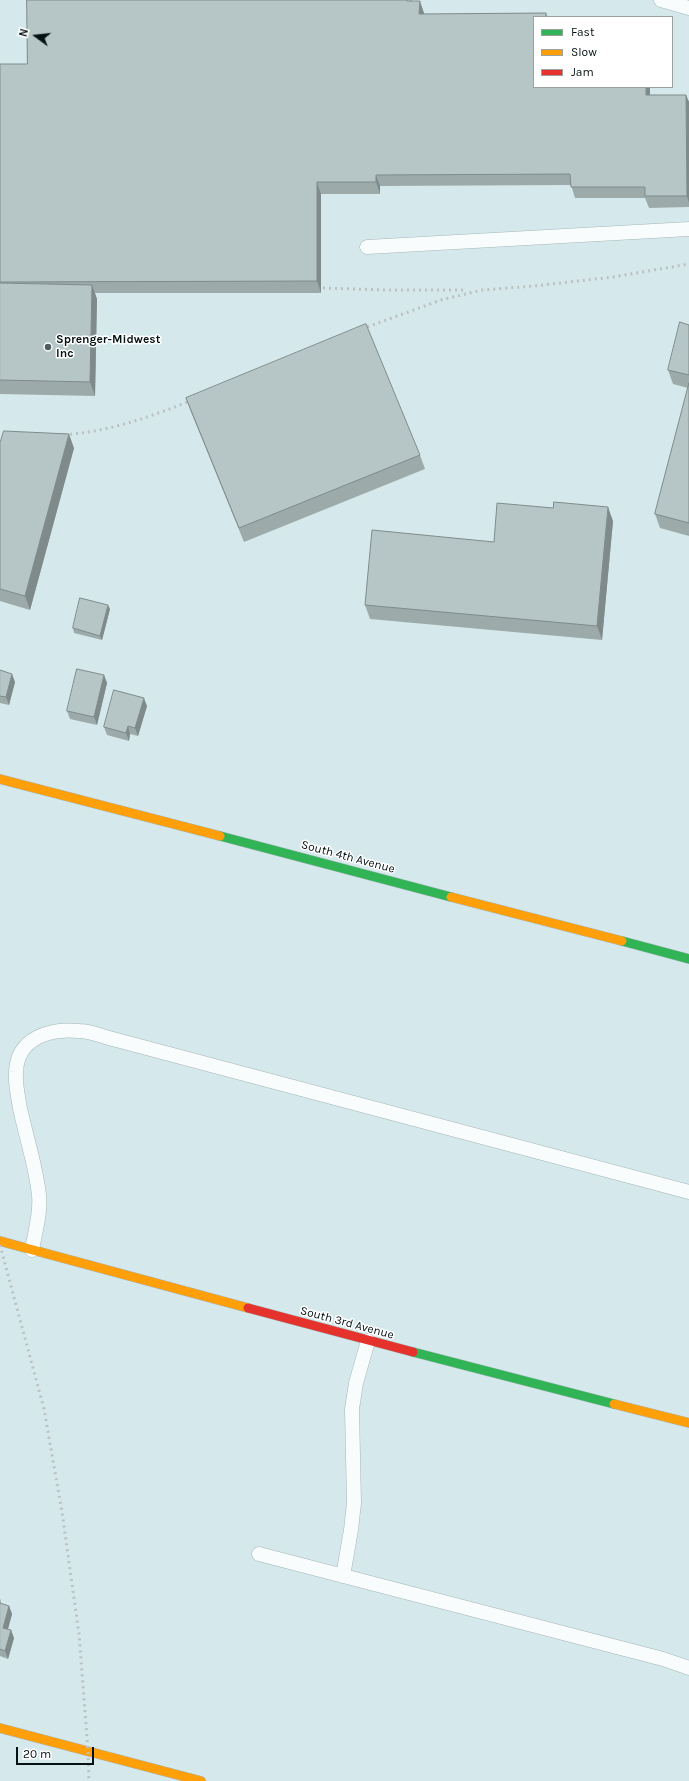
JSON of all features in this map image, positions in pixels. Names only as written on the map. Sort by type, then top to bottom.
[{"type":"street","name":"South 4th Avenue","points":[[0,779],[689,959]]},
{"type":"street","name":"South 3rd Avenue","points":[[0,1241],[368,1341],[689,1424]]},
{"type":"street","points":[[0,1728],[201,1781]]},
{"type":"lane","points":[[661,0],[689,8]]},
{"type":"lane","points":[[367,247],[689,229]]},
{"type":"lane","points":[[32,1250],[38,1218],[39,1197],[35,1170],[16,1087],[16,1071],[20,1056],[28,1044],[40,1036],[60,1030],[80,1031],[109,1038],[689,1192]]},
{"type":"lane","points":[[343,1576],[354,1503],[352,1409],[356,1383],[368,1341]]},
{"type":"lane","points":[[259,1554],[663,1659],[689,1668]]},
{"type":"building","points":[[27,0],[407,0],[420,1],[419,14],[546,13],[546,16],[533,16],[533,88],[646,88],[646,95],[686,95],[687,196],[645,196],[645,187],[571,187],[570,174],[376,175],[376,182],[317,182],[317,281],[0,282],[0,64],[27,64]]},
{"type":"building","name":"Sprenger-Midwest Inc","points":[[0,283],[92,285],[90,382],[0,380]]},
{"type":"building","points":[[680,322],[689,325],[689,375],[668,370]]},
{"type":"building","points":[[366,324],[420,455],[239,528],[186,398]]},
{"type":"building","points":[[689,383],[689,523],[655,514]]},
{"type":"building","points":[[4,431],[69,434],[25,596],[0,589],[0,443]]},
{"type":"building","points":[[554,502],[608,507],[597,626],[365,605],[372,530],[494,542],[497,503],[553,508]]},
{"type":"building","points":[[80,598],[108,605],[100,636],[73,628]]},
{"type":"building","points":[[77,669],[104,675],[94,717],[67,711]]},
{"type":"building","points":[[0,670],[12,674],[6,697],[0,696]]},
{"type":"building","points":[[114,690],[144,698],[135,728],[128,726],[126,733],[104,727]]},
{"type":"building","points":[[0,1603],[9,1606],[3,1628],[11,1630],[5,1651],[0,1649]]},
{"type":"railway","points":[[356,331],[441,300],[482,290],[613,277],[689,264]]},
{"type":"railway","points":[[323,288],[466,290]]},
{"type":"railway","points":[[58,435],[76,434],[112,427],[147,417],[198,398]]},
{"type":"railway","points":[[0,1245],[44,1409],[62,1512],[79,1634],[89,1781]]},
{"type":"traffic: fast","points":[[220,836],[451,897]]},
{"type":"traffic: fast","points":[[622,941],[689,959]]},
{"type":"traffic: fast","points":[[413,1352],[614,1404]]},
{"type":"traffic: slow","points":[[0,779],[220,836]]},
{"type":"traffic: slow","points":[[451,897],[622,941]]},
{"type":"traffic: slow","points":[[0,1241],[248,1308]]},
{"type":"traffic: slow","points":[[614,1404],[689,1423]]},
{"type":"traffic: slow","points":[[0,1728],[201,1781]]},
{"type":"traffic: jam","points":[[248,1308],[413,1352]]},
{"type":"place","name":"Sprenger-Midwest Inc","points":[[48,347]]}]
